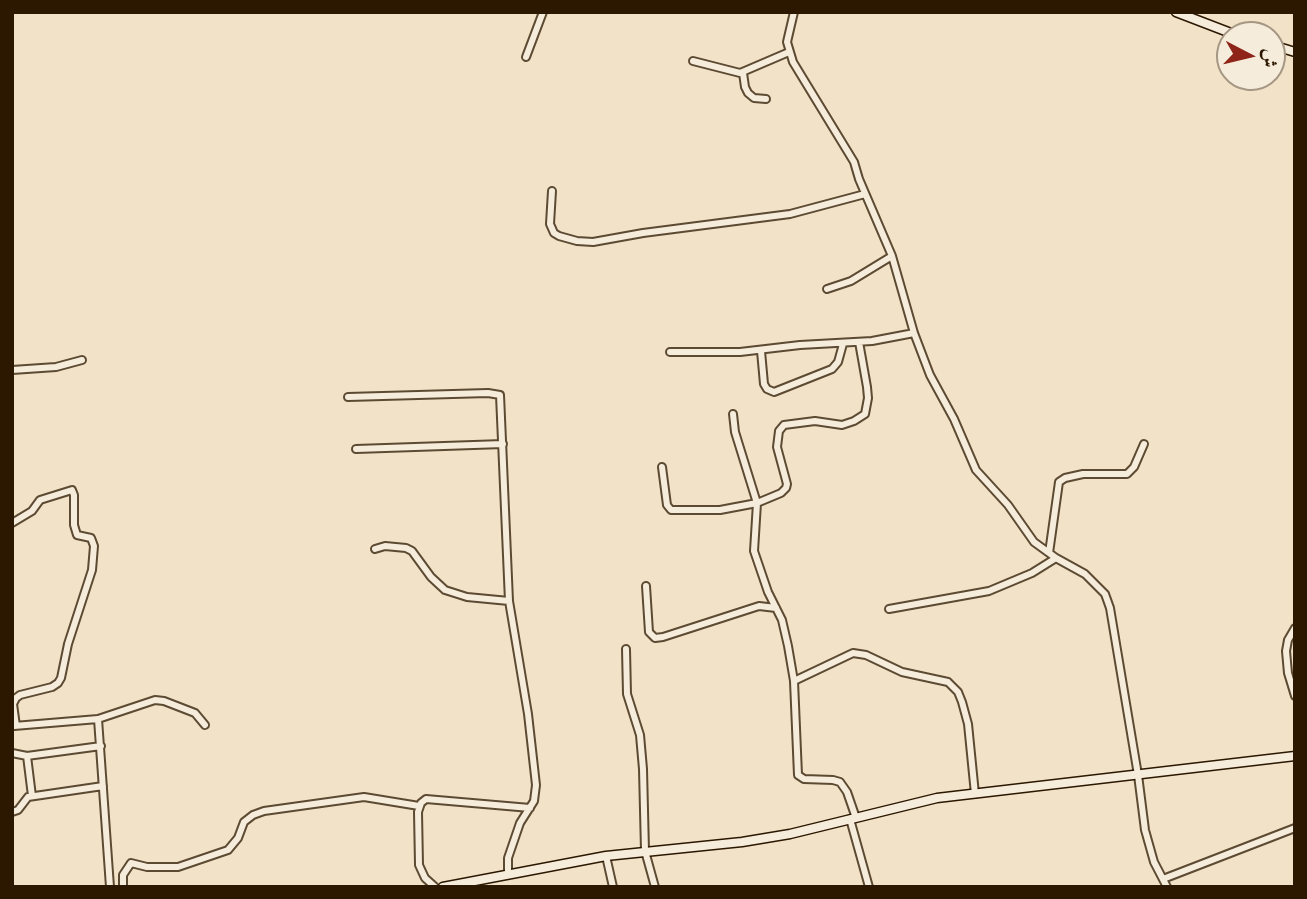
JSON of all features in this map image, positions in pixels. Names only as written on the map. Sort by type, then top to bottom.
[{"type":"street","points":[[526,57],[543,12]]},
{"type":"street","points":[[794,12],[787,42],[789,52],[849,150],[892,256],[914,332],[935,387],[954,419],[976,470],[1008,505],[1034,542],[1085,574],[1105,594],[1110,608],[1149,848],[1167,887]]},
{"type":"street","points":[[1176,12],[1216,27]]},
{"type":"street","points":[[693,61],[743,73],[772,57],[789,52]]},
{"type":"street","points":[[743,73],[748,93],[754,98],[766,99]]},
{"type":"street","points":[[552,191],[550,224],[554,233],[577,242],[790,214],[865,194]]},
{"type":"street","points":[[827,289],[851,281],[892,256]]},
{"type":"street","points":[[670,352],[761,351],[800,345],[843,344],[914,332]]},
{"type":"street","points":[[662,467],[667,505],[671,510],[720,510],[757,503],[781,493],[786,488],[777,447],[779,432],[784,425],[815,421],[842,425],[865,414],[868,398],[859,342]]},
{"type":"street","points":[[761,351],[764,384],[774,392],[832,369],[838,362],[843,344]]},
{"type":"street","points":[[12,370],[56,367],[82,360]]},
{"type":"street","points":[[348,397],[500,395],[509,601],[528,714],[536,785],[536,794],[520,823],[508,858],[508,875]]},
{"type":"street","points":[[733,414],[735,432],[757,503],[754,551],[786,631],[794,681],[798,775],[804,779],[840,782],[847,792],[869,887]]},
{"type":"street","points":[[356,449],[503,444]]},
{"type":"street","points":[[1049,553],[1059,482],[1076,475],[1127,474],[1134,467],[1144,444]]},
{"type":"street","points":[[12,523],[32,511],[40,500],[72,490],[75,495],[74,525],[77,535],[91,538],[94,545],[92,570],[68,644],[61,678],[58,684],[52,687],[16,698],[13,704],[14,727],[98,719],[155,700],[195,713],[205,725]]},
{"type":"street","points":[[375,549],[385,546],[412,551],[431,577],[445,590],[467,597],[509,601]]},
{"type":"street","points":[[889,609],[989,592],[1032,573],[1056,558]]},
{"type":"street","points":[[646,586],[649,632],[655,638],[759,606],[776,608]]},
{"type":"street","points":[[1295,628],[1288,640],[1286,659],[1295,696]]},
{"type":"street","points":[[626,649],[627,694],[640,735],[645,851],[655,887]]},
{"type":"street","points":[[794,681],[853,653],[866,655],[902,671],[948,682],[958,692],[968,724],[975,794]]},
{"type":"street","points":[[98,719],[110,887]]},
{"type":"street","points":[[12,753],[27,756],[101,746]]},
{"type":"street","points":[[27,756],[32,796]]},
{"type":"street","points":[[443,887],[606,856],[743,842],[790,834],[937,798],[1295,756]]},
{"type":"street","points":[[12,812],[18,810],[23,802],[32,796],[103,786]]},
{"type":"street","points":[[122,887],[123,875],[131,863],[147,867],[177,867],[228,850],[238,838],[244,821],[264,811],[363,797],[419,806]]},
{"type":"street","points":[[435,887],[420,871],[419,806],[426,799],[530,808]]},
{"type":"street","points":[[1163,879],[1295,828]]},
{"type":"street","points":[[606,856],[612,887]]}]
